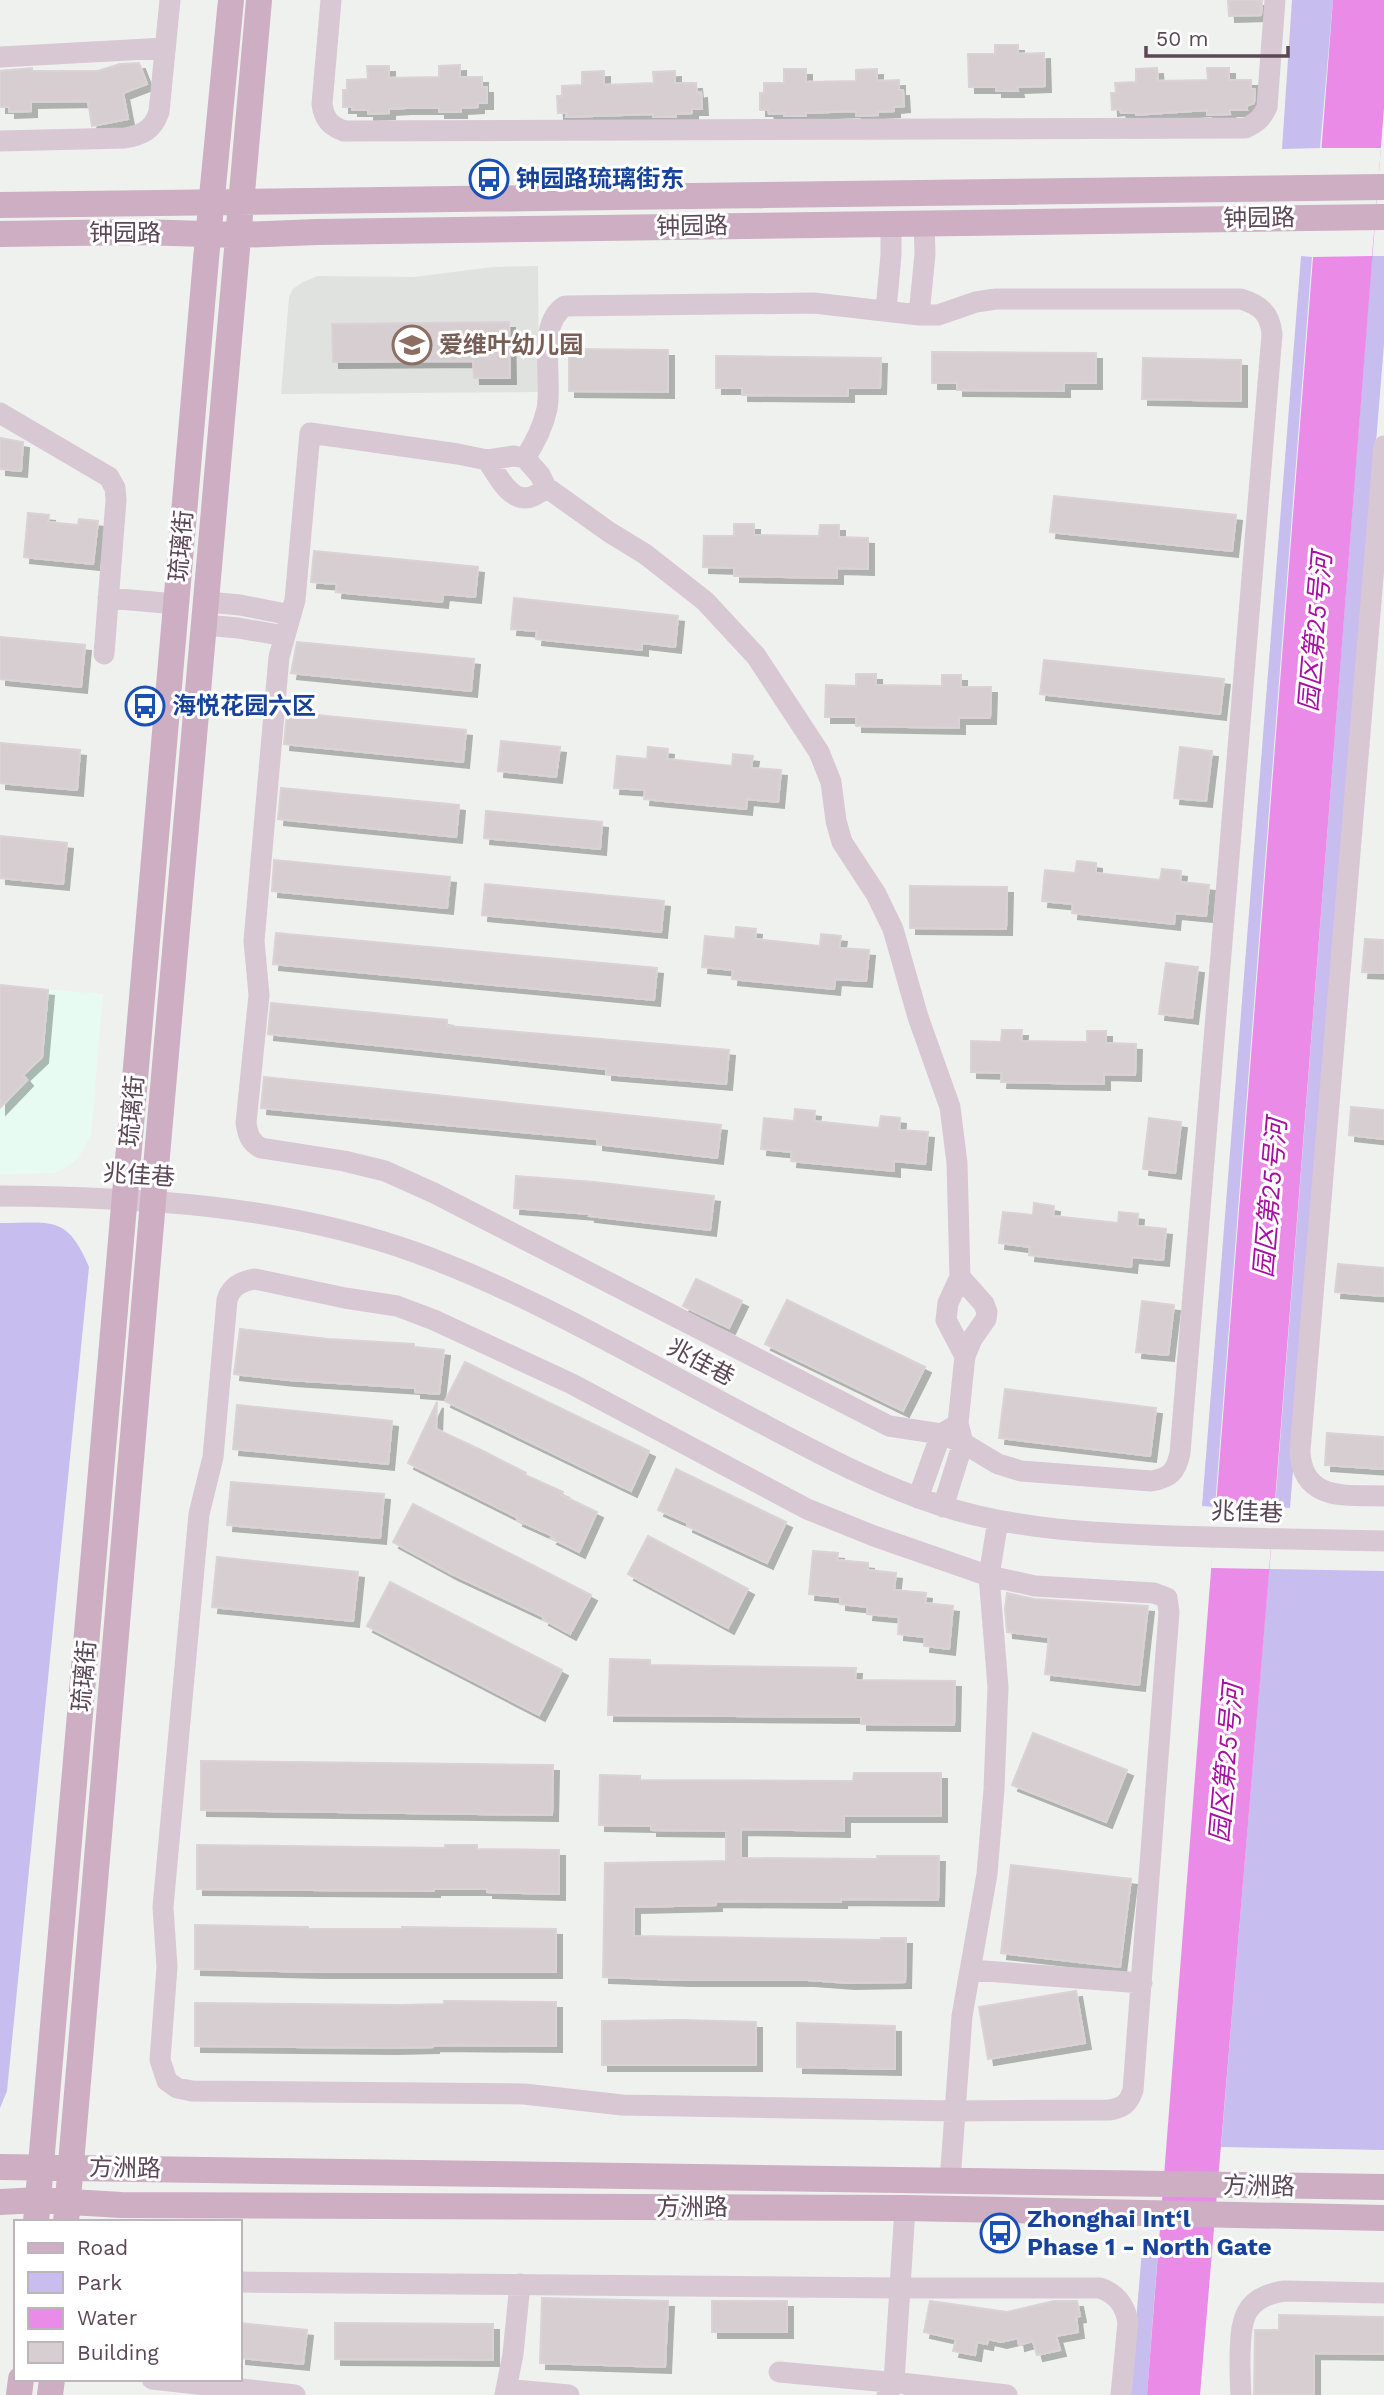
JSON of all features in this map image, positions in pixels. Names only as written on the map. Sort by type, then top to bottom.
[{"type":"main road","name":"琉璃街","points":[[37,2211],[208,235],[231,0]]},
{"type":"main road","name":"琉璃街","points":[[67,2212],[153,1201],[260,0]]},
{"type":"main road","name":"钟园路","points":[[0,205],[1381,187]]},
{"type":"main road","name":"钟园路","points":[[0,234],[139,232],[239,235],[1380,217]]},
{"type":"main road","name":"方洲路","points":[[0,2167],[1384,2187]]},
{"type":"main road","name":"方洲路","points":[[0,2203],[37,2211],[67,2212],[135,2205],[905,2208],[1384,2218]]},
{"type":"street","points":[[0,141],[125,138],[149,130],[159,112],[170,0]]},
{"type":"street","points":[[331,0],[322,104],[327,120],[333,127],[344,131],[1245,128],[1255,124],[1267,107],[1275,0]]},
{"type":"street","points":[[0,57],[165,48]]},
{"type":"street","points":[[919,315],[925,254],[924,223]]},
{"type":"street","points":[[886,310],[891,224]]},
{"type":"street","points":[[525,458],[535,443],[547,407],[550,388],[548,332],[557,311],[565,306],[814,303],[938,315],[976,302],[996,299],[1241,299],[1261,307],[1271,323],[1178,1465],[1165,1479],[1151,1481],[1021,1471],[998,1464],[954,1433],[889,1426],[434,1193],[385,1171],[344,1161],[261,1148],[253,1143],[247,1134],[246,1123],[259,995],[254,941],[279,657],[295,600],[310,433],[487,460],[514,456],[525,458],[540,474],[546,487],[645,554],[705,601],[756,656],[820,752],[831,782],[836,821],[842,842],[876,894],[893,929],[918,1017],[950,1107],[957,1163],[960,1277],[948,1303],[946,1320],[965,1356]]},
{"type":"street","points":[[0,413],[109,477],[115,488],[117,500],[104,654]]},
{"type":"street","points":[[1384,446],[1300,1451],[1304,1473],[1311,1483],[1322,1490],[1336,1495],[1384,1496]]},
{"type":"street","points":[[487,460],[508,492],[531,496],[546,487]]},
{"type":"street","points":[[108,606],[176,611]]},
{"type":"street","points":[[206,614],[239,628],[288,626]]},
{"type":"street","name":"兆佳巷","points":[[0,1196],[124,1199],[251,1212],[368,1238],[416,1253],[474,1277],[565,1321],[835,1462],[943,1507],[998,1520],[1069,1531],[1384,1541]]},
{"type":"street","points":[[943,1507],[965,1356],[972,1339],[986,1319],[987,1312],[984,1304],[960,1277]]},
{"type":"street","points":[[267,1280],[345,1298],[397,1306],[434,1320],[572,1384],[807,1509],[874,1536],[989,1576],[1035,1586],[1154,1593],[1162,1595],[1169,1603],[1133,2091],[1129,2101],[1120,2108],[955,2111],[622,2105],[524,2094],[192,2091],[177,2088],[167,2081],[159,2060],[167,1967],[163,1907],[199,1514],[213,1457],[229,1293],[245,1281],[267,1280]]},
{"type":"street","points":[[918,1498],[954,1433]]},
{"type":"street","points":[[950,2181],[958,2049],[987,1874],[995,1789],[998,1687],[989,1576],[998,1520]]},
{"type":"street","points":[[971,1970],[1142,1983]]},
{"type":"street","points":[[902,2389],[898,2288],[905,2208]]},
{"type":"street","points":[[242,2282],[1100,2288],[1109,2291],[1122,2303],[1128,2322],[1121,2395]]},
{"type":"street","points":[[520,2284],[518,2318],[505,2392],[569,2395]]},
{"type":"street","points":[[1241,2395],[1242,2322],[1255,2301],[1268,2294],[1284,2291],[1384,2293]]},
{"type":"street","points":[[779,2372],[902,2389],[1007,2395]]},
{"type":"street","points":[[170,2381],[295,2395]]},
{"type":"shaded area","name":"爱维叶幼儿园","points":[[538,266],[539,392],[281,394],[289,297],[293,289],[303,282],[318,276],[414,277],[493,267]]},
{"type":"shaded area","points":[[0,985],[103,994],[91,1135],[79,1157],[54,1173],[0,1174]]},
{"type":"green space","points":[[1292,0],[1333,0],[1320,148],[1282,149]]},
{"type":"green space","points":[[1301,256],[1312,257],[1215,1507],[1202,1506]]},
{"type":"green space","points":[[1372,256],[1384,256],[1384,344],[1290,1508],[1275,1507]]},
{"type":"green space","points":[[32,1222],[55,1225],[73,1238],[89,1267],[7,2091],[0,2108],[0,1223]]},
{"type":"green space","points":[[1269,1569],[1384,1571],[1384,2150],[1221,2147]]},
{"type":"green space","points":[[1142,2250],[1158,2250],[1147,2395],[1130,2395]]},
{"type":"water","name":"园区第25号河","points":[[1333,0],[1384,0],[1384,108],[1274,1514],[1200,2395],[1147,2395]]},
{"type":"pier","points":[[1320,148],[1381,148],[1372,256],[1312,257]]},
{"type":"pier","points":[[1215,1507],[1275,1507],[1269,1569],[1211,1568]]},
{"type":"building","points":[[1228,0],[1262,0],[1261,15],[1229,16]]},
{"type":"building","points":[[995,45],[1018,45],[1018,54],[1044,53],[1045,86],[1017,87],[1018,91],[996,91],[996,87],[969,87],[968,54],[995,54]]},
{"type":"building","points":[[139,63],[147,84],[123,93],[128,119],[92,126],[88,101],[31,102],[31,111],[9,112],[9,107],[0,107],[0,71],[32,68],[32,71],[98,71],[120,64]]},
{"type":"building","points":[[460,65],[460,77],[482,77],[482,87],[487,87],[487,103],[478,103],[478,107],[461,108],[461,112],[439,112],[439,108],[406,108],[389,109],[389,113],[368,114],[368,110],[343,107],[343,90],[347,90],[347,80],[368,79],[367,66],[389,66],[389,78],[439,77],[439,66]]},
{"type":"building","points":[[1157,68],[1158,81],[1208,80],[1207,68],[1229,68],[1229,80],[1251,80],[1251,89],[1255,89],[1254,103],[1246,106],[1247,110],[1229,110],[1230,114],[1207,115],[1207,110],[1136,115],[1121,113],[1120,109],[1112,110],[1111,93],[1116,93],[1115,83],[1136,82],[1136,69]]},
{"type":"building","points":[[784,69],[806,69],[806,82],[856,81],[856,70],[877,69],[877,81],[899,80],[904,106],[894,107],[894,111],[878,112],[878,115],[856,116],[856,111],[784,116],[784,113],[769,114],[768,110],[760,110],[760,93],[764,93],[764,83],[784,83]]},
{"type":"building","points":[[604,71],[604,85],[654,83],[653,72],[675,71],[675,83],[696,83],[697,93],[701,92],[702,109],[692,109],[692,113],[676,114],[676,117],[653,117],[653,114],[566,117],[567,113],[558,113],[557,96],[562,96],[562,86],[582,85],[582,72]]},
{"type":"building","points":[[509,322],[510,378],[474,378],[473,361],[333,362],[332,324]]},
{"type":"building","points":[[569,349],[668,350],[668,392],[569,391]]},
{"type":"building","points":[[932,352],[1096,353],[1096,383],[1064,383],[1064,391],[957,390],[957,383],[932,383]]},
{"type":"building","points":[[716,356],[881,358],[880,388],[848,388],[848,396],[742,395],[742,388],[716,388]]},
{"type":"building","points":[[1143,358],[1241,360],[1241,401],[1142,399]]},
{"type":"building","points":[[0,438],[23,442],[21,471],[0,469]]},
{"type":"building","points":[[1054,496],[1236,515],[1232,551],[1050,532]]},
{"type":"building","points":[[28,513],[49,515],[48,522],[78,525],[79,519],[98,521],[93,564],[24,557]]},
{"type":"building","points":[[734,524],[754,524],[754,535],[819,536],[820,525],[839,525],[839,537],[868,538],[868,569],[837,568],[837,578],[734,576],[734,568],[703,567],[704,536],[734,536]]},
{"type":"building","points":[[314,551],[478,567],[475,597],[443,594],[442,602],[336,592],[337,584],[311,582]]},
{"type":"building","points":[[514,598],[678,616],[675,647],[642,643],[642,650],[536,639],[537,631],[511,629]]},
{"type":"building","points":[[0,637],[85,645],[81,687],[0,679]]},
{"type":"building","points":[[297,642],[474,659],[471,691],[291,673]]},
{"type":"building","points":[[1044,660],[1224,679],[1220,714],[1040,694]]},
{"type":"building","points":[[856,674],[876,674],[876,685],[942,686],[942,675],[961,675],[961,687],[991,687],[990,718],[959,718],[959,728],[856,726],[856,717],[825,717],[826,685],[856,686]]},
{"type":"building","points":[[287,712],[466,730],[463,762],[284,744]]},
{"type":"building","points":[[501,741],[560,747],[556,777],[498,771]]},
{"type":"building","points":[[0,743],[80,750],[77,790],[0,783]]},
{"type":"building","points":[[648,747],[668,749],[667,759],[732,766],[733,754],[753,756],[751,768],[781,770],[778,802],[747,799],[746,809],[644,799],[645,790],[614,788],[617,756],[647,759]]},
{"type":"building","points":[[1180,747],[1212,751],[1206,801],[1174,798]]},
{"type":"building","points":[[281,788],[459,805],[456,837],[278,819]]},
{"type":"building","points":[[486,811],[602,822],[600,849],[484,838]]},
{"type":"building","points":[[0,836],[67,843],[63,884],[0,878]]},
{"type":"building","points":[[274,860],[450,877],[447,908],[272,891]]},
{"type":"building","points":[[1077,861],[1096,863],[1096,873],[1160,880],[1162,869],[1181,871],[1180,882],[1209,885],[1206,916],[1175,913],[1174,924],[1072,913],[1073,904],[1042,901],[1045,870],[1075,873]]},
{"type":"building","points":[[485,884],[664,901],[661,932],[482,915]]},
{"type":"building","points":[[910,886],[1007,887],[1006,929],[910,928]]},
{"type":"building","points":[[736,927],[756,929],[755,939],[820,946],[821,934],[841,936],[839,948],[869,950],[866,981],[835,979],[834,989],[732,979],[733,970],[702,967],[705,936],[735,939]]},
{"type":"building","points":[[276,933],[657,968],[654,1000],[273,964]]},
{"type":"building","points":[[1365,939],[1384,940],[1384,973],[1362,972]]},
{"type":"building","points":[[1166,963],[1198,967],[1192,1018],[1159,1014]]},
{"type":"building","points":[[0,985],[48,990],[42,1057],[23,1075],[27,1080],[0,1108]]},
{"type":"building","points":[[271,1003],[447,1020],[447,1026],[729,1050],[726,1084],[606,1074],[606,1069],[268,1034]]},
{"type":"building","points":[[1002,1030],[1022,1030],[1021,1041],[1087,1042],[1087,1031],[1106,1031],[1106,1043],[1136,1044],[1135,1075],[1104,1074],[1104,1084],[1001,1082],[1002,1073],[971,1072],[971,1041],[1001,1042]]},
{"type":"building","points":[[264,1077],[721,1125],[717,1158],[597,1144],[597,1139],[261,1108]]},
{"type":"building","points":[[1351,1107],[1384,1110],[1384,1139],[1349,1135]]},
{"type":"building","points":[[795,1109],[815,1111],[814,1121],[879,1128],[881,1116],[900,1118],[899,1130],[928,1132],[925,1164],[894,1161],[894,1171],[791,1161],[792,1152],[761,1149],[764,1118],[794,1121]]},
{"type":"building","points":[[1149,1118],[1181,1122],[1175,1173],[1143,1169]]},
{"type":"building","points":[[516,1176],[714,1196],[710,1230],[589,1216],[590,1214],[514,1208]]},
{"type":"building","points":[[1034,1203],[1054,1206],[1053,1216],[1118,1223],[1119,1212],[1138,1214],[1137,1226],[1166,1229],[1163,1260],[1132,1257],[1131,1267],[1029,1255],[1030,1247],[999,1243],[1003,1212],[1033,1215]]},
{"type":"building","points":[[1338,1264],[1384,1268],[1384,1296],[1335,1292]]},
{"type":"building","points":[[696,1279],[742,1301],[729,1328],[683,1306]]},
{"type":"building","points":[[787,1300],[925,1367],[903,1411],[765,1344]]},
{"type":"building","points":[[1142,1301],[1174,1305],[1168,1355],[1136,1352]]},
{"type":"building","points":[[240,1329],[328,1339],[414,1344],[414,1347],[444,1350],[439,1394],[415,1392],[415,1388],[234,1374]]},
{"type":"building","points":[[465,1362],[649,1451],[631,1491],[445,1401]]},
{"type":"building","points":[[1005,1389],[1156,1408],[1150,1456],[999,1438]]},
{"type":"building","points":[[437,1402],[436,1429],[563,1492],[561,1495],[597,1512],[579,1552],[551,1538],[553,1536],[408,1463]]},
{"type":"building","points":[[237,1405],[392,1421],[388,1464],[233,1449]]},
{"type":"building","points":[[1327,1433],[1384,1437],[1384,1469],[1325,1465]]},
{"type":"building","points":[[676,1469],[786,1522],[767,1563],[658,1510]]},
{"type":"building","points":[[231,1482],[384,1494],[380,1538],[227,1525]]},
{"type":"building","points":[[413,1504],[591,1595],[570,1634],[543,1619],[544,1617],[452,1574],[393,1542]]},
{"type":"building","points":[[648,1536],[748,1589],[728,1628],[628,1574]]},
{"type":"building","points":[[813,1551],[838,1553],[837,1560],[868,1563],[868,1570],[896,1573],[894,1590],[926,1593],[925,1603],[953,1606],[949,1649],[924,1646],[925,1637],[898,1634],[899,1617],[867,1614],[868,1607],[840,1604],[840,1597],[809,1594]]},
{"type":"building","points":[[217,1557],[358,1572],[353,1621],[212,1607]]},
{"type":"building","points":[[390,1582],[562,1670],[539,1715],[367,1626]]},
{"type":"building","points":[[1007,1593],[1034,1599],[1148,1606],[1139,1685],[1045,1674],[1049,1637],[1007,1632]]},
{"type":"building","points":[[610,1659],[650,1660],[650,1665],[856,1668],[855,1680],[955,1681],[954,1725],[861,1724],[861,1717],[608,1715]]},
{"type":"building","points":[[1033,1733],[1127,1770],[1106,1822],[1012,1785]]},
{"type":"building","points":[[201,1761],[553,1765],[552,1815],[201,1810]]},
{"type":"building","points":[[854,1773],[941,1773],[941,1816],[844,1816],[844,1831],[741,1829],[741,1858],[877,1859],[877,1856],[939,1856],[938,1900],[716,1901],[716,1905],[634,1907],[634,1936],[881,1940],[906,1938],[905,1982],[603,1977],[605,1863],[726,1861],[726,1831],[651,1830],[651,1826],[599,1825],[600,1775],[640,1776],[640,1780],[853,1781]]},
{"type":"building","points":[[197,1845],[445,1848],[445,1845],[477,1845],[477,1849],[559,1850],[559,1894],[487,1892],[487,1889],[197,1889]]},
{"type":"building","points":[[1011,1865],[1131,1879],[1120,1967],[1001,1953]]},
{"type":"building","points":[[195,1925],[308,1929],[556,1929],[556,1972],[195,1969]]},
{"type":"building","points":[[1076,1991],[1085,2043],[988,2059],[979,2007]]},
{"type":"building","points":[[444,2001],[556,2002],[556,2046],[195,2046],[195,2003],[402,2005],[444,2004]]},
{"type":"building","points":[[602,2021],[756,2022],[756,2065],[602,2065]]},
{"type":"building","points":[[797,2023],[895,2026],[895,2069],[797,2067]]},
{"type":"building","points":[[542,2298],[668,2301],[665,2367],[540,2363]]},
{"type":"building","points":[[712,2301],[787,2301],[787,2332],[712,2332]]},
{"type":"building","points":[[930,2301],[1007,2312],[1054,2301],[1077,2301],[1080,2316],[1076,2317],[1078,2332],[1056,2336],[1060,2350],[1037,2355],[1033,2341],[1019,2345],[1018,2338],[1001,2342],[988,2339],[987,2344],[977,2342],[975,2355],[953,2351],[956,2339],[924,2332]]},
{"type":"building","points":[[1279,2315],[1384,2317],[1384,2354],[1314,2353],[1314,2395],[1254,2395],[1255,2330],[1279,2330]]},
{"type":"building","points":[[242,2323],[307,2330],[303,2364],[242,2358]]},
{"type":"building","points":[[335,2323],[493,2324],[493,2360],[335,2359]]},
{"type":"place","name":"钟园路琉璃街东","points":[[489,179]]},
{"type":"place","name":"爱维叶幼儿园","points":[[412,345]]},
{"type":"place","name":"海悦花园六区","points":[[145,706]]},
{"type":"place","name":"Zhonghai Int‘l Phase 1 - North Gate","points":[[1000,2233]]}]
